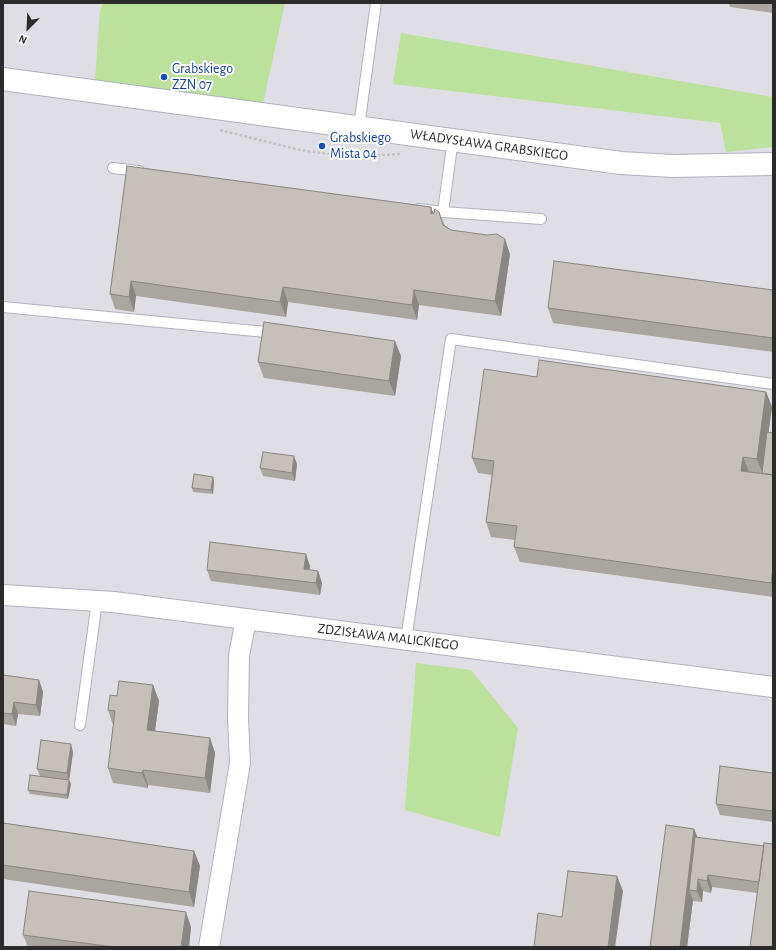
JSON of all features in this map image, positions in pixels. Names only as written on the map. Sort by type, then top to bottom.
[{"type":"street","name":"WŁADYSŁAWA GRABSKIEGO","points":[[3,79],[621,163],[672,166],[773,164]]},
{"type":"street","name":"WŁADYSŁAWA GRABSKIEGO","points":[[738,164],[773,158]]},
{"type":"street","name":"ZDZISŁAWA MALICKIEGO","points":[[3,595],[97,601],[470,647],[773,687]]},
{"type":"street","points":[[208,947],[240,763],[238,717],[240,655],[246,620]]},
{"type":"lane","points":[[359,127],[376,3]]},
{"type":"lane","points":[[443,212],[453,139]]},
{"type":"lane","points":[[113,168],[152,173]]},
{"type":"lane","points":[[412,208],[443,212],[541,219]]},
{"type":"lane","points":[[3,307],[280,333]]},
{"type":"lane","points":[[406,640],[451,339],[773,384]]},
{"type":"lane","points":[[80,725],[97,601]]},
{"type":"shaded area","points":[[3,3],[773,3],[773,947],[3,947]]},
{"type":"green space","points":[[103,3],[285,3],[263,104],[95,80],[100,11]]},
{"type":"green space","points":[[401,33],[773,97],[773,147],[726,152],[720,123],[393,84]]},
{"type":"green space","points":[[416,663],[471,670],[518,728],[500,837],[405,810]]},
{"type":"building","points":[[127,166],[431,207],[431,214],[434,213],[435,209],[439,212],[443,225],[451,230],[487,235],[497,234],[505,239],[495,301],[414,290],[412,305],[283,287],[280,302],[131,281],[129,297],[110,294]]},
{"type":"building","points":[[554,261],[773,290],[773,338],[548,308]]},
{"type":"building","points":[[264,322],[395,341],[389,381],[258,362]]},
{"type":"building","points":[[539,360],[766,392],[757,459],[743,457],[741,471],[773,475],[773,568],[771,583],[514,547],[517,526],[486,522],[494,461],[472,458],[484,369],[537,377]]},
{"type":"building","points":[[767,432],[773,433],[773,475],[762,473]]},
{"type":"building","points":[[263,452],[294,456],[292,473],[260,468]]},
{"type":"building","points":[[194,474],[213,477],[211,490],[192,488]]},
{"type":"building","points":[[210,542],[306,554],[304,569],[318,571],[316,583],[207,570]]},
{"type":"building","points":[[3,675],[39,680],[36,705],[14,702],[12,714],[3,713]]},
{"type":"building","points":[[119,681],[153,685],[147,730],[210,738],[205,778],[143,770],[142,773],[108,768],[115,711],[108,710],[110,695],[117,696]]},
{"type":"building","points":[[41,740],[71,744],[67,773],[37,769]]},
{"type":"building","points":[[720,766],[773,773],[773,811],[716,804]]},
{"type":"building","points":[[30,775],[69,780],[67,795],[28,790]]},
{"type":"building","points":[[3,823],[194,851],[189,892],[3,865]]},
{"type":"building","points":[[666,825],[694,829],[680,947],[650,947]]},
{"type":"building","points":[[695,837],[764,846],[759,882],[708,875],[707,881],[698,879],[697,891],[689,890]]},
{"type":"building","points":[[764,843],[773,844],[773,947],[750,947]]},
{"type":"building","points":[[568,871],[617,876],[608,947],[534,947],[538,913],[562,917]]},
{"type":"building","points":[[29,891],[186,912],[181,947],[114,947],[23,935]]},
{"type":"place","name":"Grabskiego ZZN 07","points":[[164,77]]},
{"type":"place","name":"Grabskiego Mista 04","points":[[322,146]]}]
